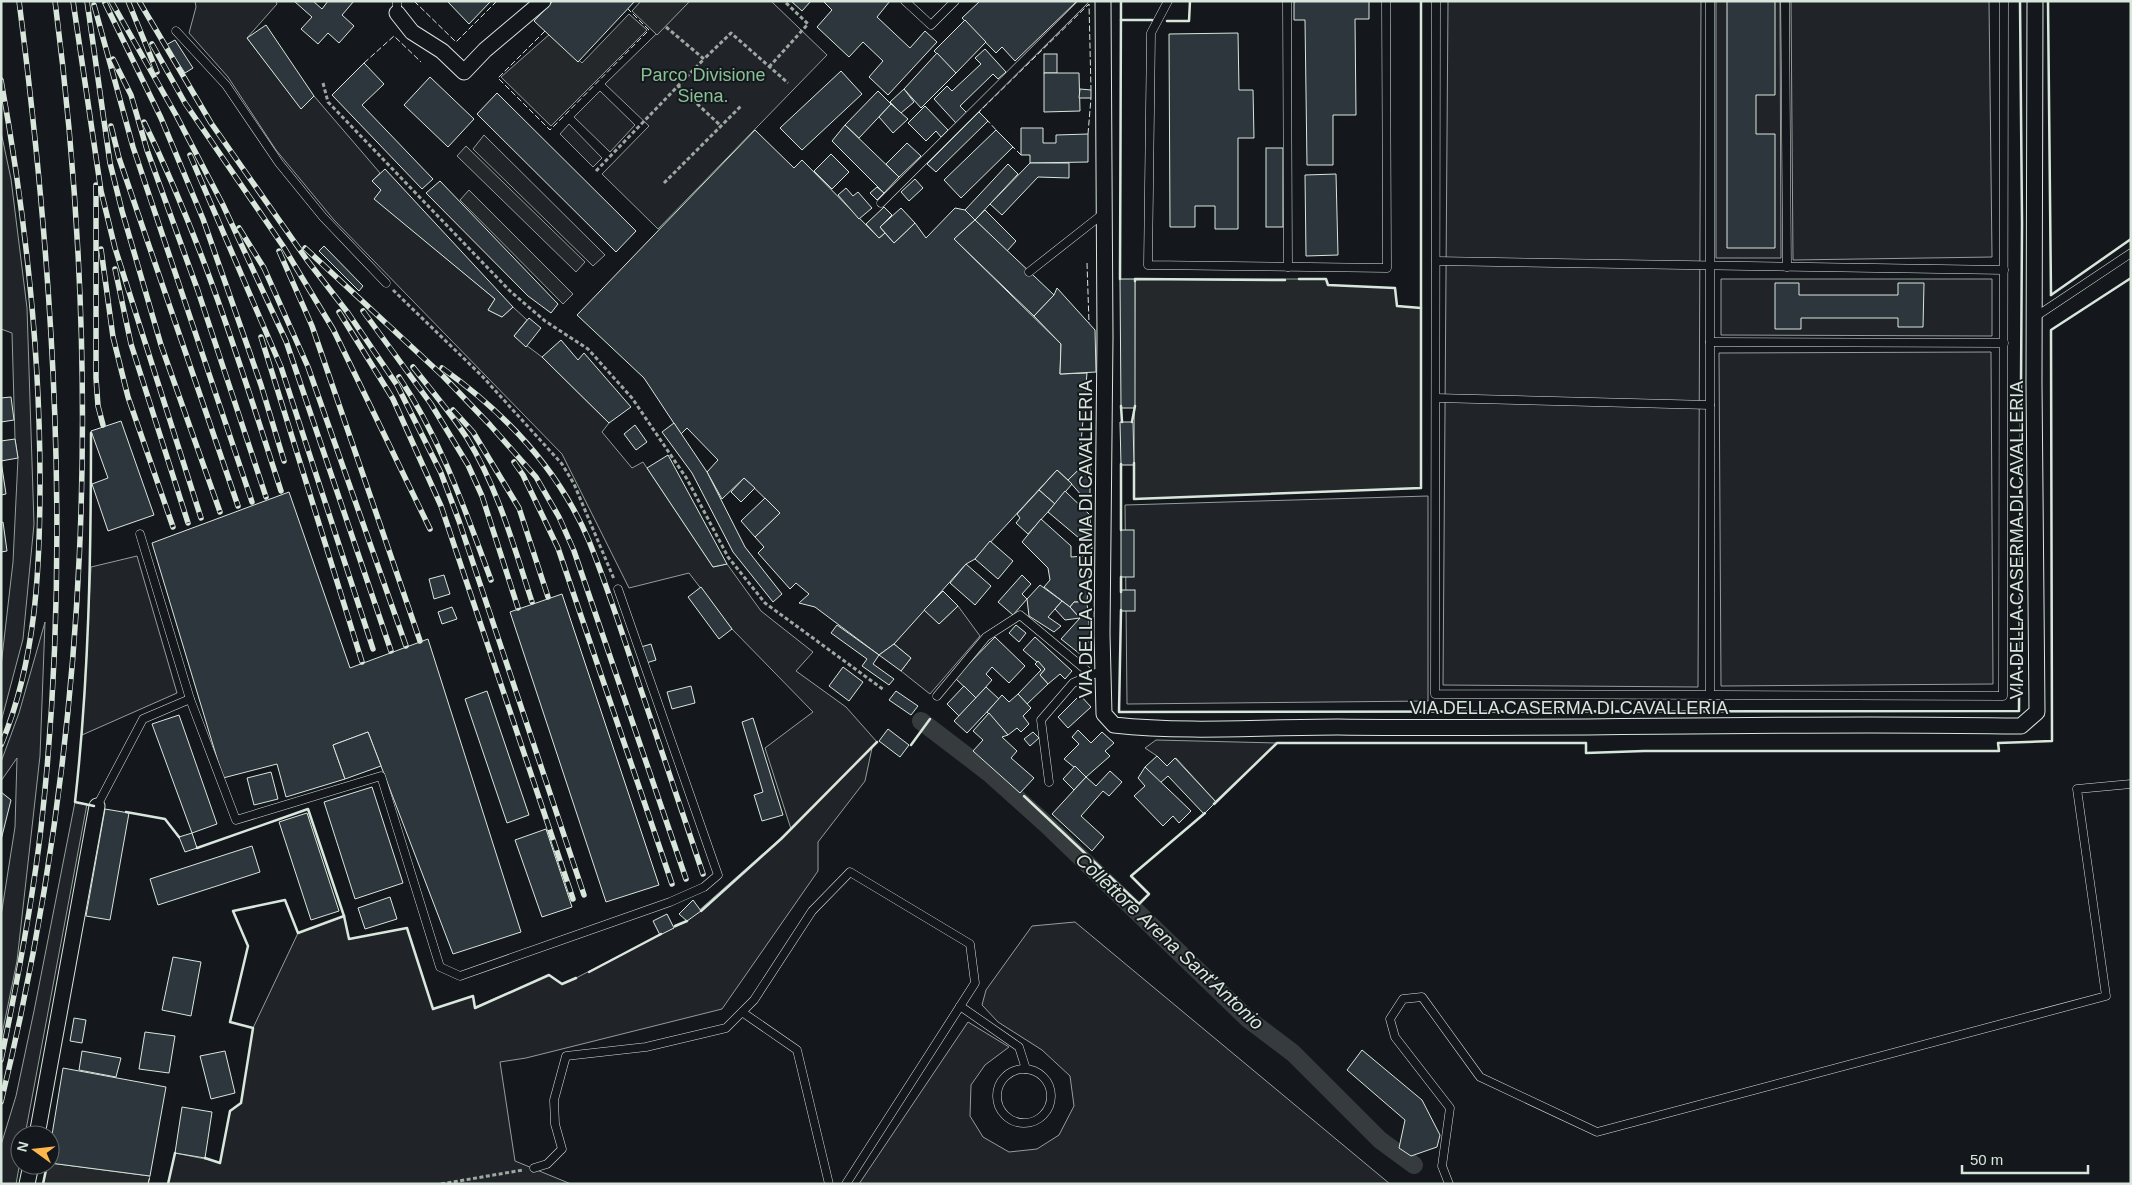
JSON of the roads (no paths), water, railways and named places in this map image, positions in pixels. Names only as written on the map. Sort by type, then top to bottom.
[{"type":"street","points":[[397,7],[412,32],[442,51],[464,72],[485,50],[543,1]]},
{"type":"street","name":"VIA DELLA CASERMA DI CAVALLERIA","points":[[1103,1],[1104,213],[1097,673],[1104,714],[1114,725],[1139,728],[2021,726],[2037,712],[2035,1]]},
{"type":"street","points":[[39,1125],[97,806]]},
{"type":"lane","points":[[904,1],[931,26],[955,1]]},
{"type":"lane","points":[[881,203],[1084,1]]},
{"type":"lane","points":[[1168,1],[1151,33],[1148,266],[1387,268],[1386,1]]},
{"type":"lane","points":[[1287,1],[1288,267]]},
{"type":"lane","points":[[1436,1],[1435,694],[2003,696],[2004,1]]},
{"type":"lane","points":[[1710,1],[1710,695]]},
{"type":"lane","points":[[1786,1],[1787,266]]},
{"type":"lane","points":[[176,31],[226,85],[279,163],[323,217],[386,283]]},
{"type":"lane","points":[[1029,272],[1104,213]]},
{"type":"lane","points":[[2035,317],[2131,253]]},
{"type":"lane","points":[[1436,261],[2004,270]]},
{"type":"lane","points":[[1710,342],[2004,343]]},
{"type":"lane","points":[[1436,398],[1710,405]]},
{"type":"lane","points":[[140,534],[190,699],[236,820],[381,776],[440,967],[460,976],[670,902],[704,887],[718,875],[618,589]]},
{"type":"lane","points":[[937,696],[986,637],[1020,615],[1097,673]]},
{"type":"lane","points":[[1049,782],[1041,720],[1073,683],[1097,673]]},
{"type":"lane","points":[[97,806],[143,720],[190,699]]},
{"type":"lane","points":[[1449,1184],[1442,1166],[1450,1108],[1395,1037],[1390,1019],[1403,999],[1422,997],[1480,1076],[1598,1132],[2106,996],[2077,790],[2131,784]]},
{"type":"lane","points":[[534,1168],[547,1164],[562,1149],[555,1124],[554,1100],[566,1056],[646,1047],[726,1028],[754,1000],[812,911],[850,872],[970,944],[975,983],[846,1184]]},
{"type":"lane","points":[[960,1006],[1019,1047],[1026,1069],[1043,1077],[1051,1094],[1050,1103],[1042,1117],[1025,1124],[1012,1121],[1005,1116],[998,1105],[997,1095],[1003,1079],[1010,1073],[1026,1069]]},
{"type":"lane","points":[[742,1012],[797,1050],[829,1184]]},
{"type":"waterway","name":"Collettore Arena Sant'Antonio","points":[[921,721],[989,773],[1047,825],[1248,1019],[1293,1053],[1380,1140],[1414,1165]]},
{"type":"railway","points":[[1,1060],[24,944],[41,828],[56,622],[57,518],[50,310],[42,207],[19,1]]},
{"type":"railway","points":[[1,1102],[31,965],[54,828],[70,692],[79,554],[82,417],[79,279],[70,140],[55,1]]},
{"type":"railway","points":[[73,1],[101,191],[115,248],[201,518]]},
{"type":"railway","points":[[87,1],[110,163],[122,211],[161,345],[220,512]]},
{"type":"railway","points":[[111,1],[176,115],[223,205],[286,341],[391,651]]},
{"type":"railway","points":[[128,1],[157,72]]},
{"type":"railway","points":[[139,1],[211,123],[307,260],[348,313],[397,385],[441,473],[459,521],[584,895]]},
{"type":"railway","points":[[105,3],[161,118],[203,219],[261,385],[284,461]]},
{"type":"railway","points":[[94,5],[133,147],[252,502]]},
{"type":"railway","points":[[152,44],[185,103],[283,246],[333,329],[430,529]]},
{"type":"railway","points":[[113,59],[131,95],[147,150],[198,291],[266,497]]},
{"type":"railway","points":[[1,80],[10,130],[30,280],[37,380],[40,481],[39,548],[34,615],[22,681],[1,745]]},
{"type":"railway","points":[[144,122],[165,167],[202,258],[281,491]]},
{"type":"railway","points":[[111,126],[119,158],[238,506]]},
{"type":"railway","points":[[190,155],[281,367],[373,649]]},
{"type":"railway","points":[[96,185],[96,378],[98,406],[103,425]]},
{"type":"railway","points":[[239,228],[264,268],[308,367],[406,646]]},
{"type":"railway","points":[[305,248],[443,376],[536,477],[559,517],[574,551],[686,879]]},
{"type":"railway","points":[[101,249],[113,337],[128,397],[173,527]]},
{"type":"railway","points":[[279,251],[312,326],[420,641]]},
{"type":"railway","points":[[115,269],[131,344],[188,523]]},
{"type":"railway","points":[[363,311],[431,404],[468,465],[482,496],[518,608]]},
{"type":"railway","points":[[339,312],[393,399],[441,506],[573,899]]},
{"type":"railway","points":[[261,337],[362,662]]},
{"type":"railway","points":[[413,367],[454,420],[478,457],[488,477],[512,539],[532,602]]},
{"type":"railway","points":[[442,368],[465,385],[508,423],[546,467],[577,515],[609,594],[703,874]]},
{"type":"railway","points":[[399,377],[440,450],[462,501],[491,580]]},
{"type":"railway","points":[[453,410],[473,432],[519,508],[548,597]]},
{"type":"railway","points":[[514,462],[523,475],[558,548],[672,884]]},
{"type":"park label","name":"Parco Divisione Siena.","points":[[703,85]]}]
